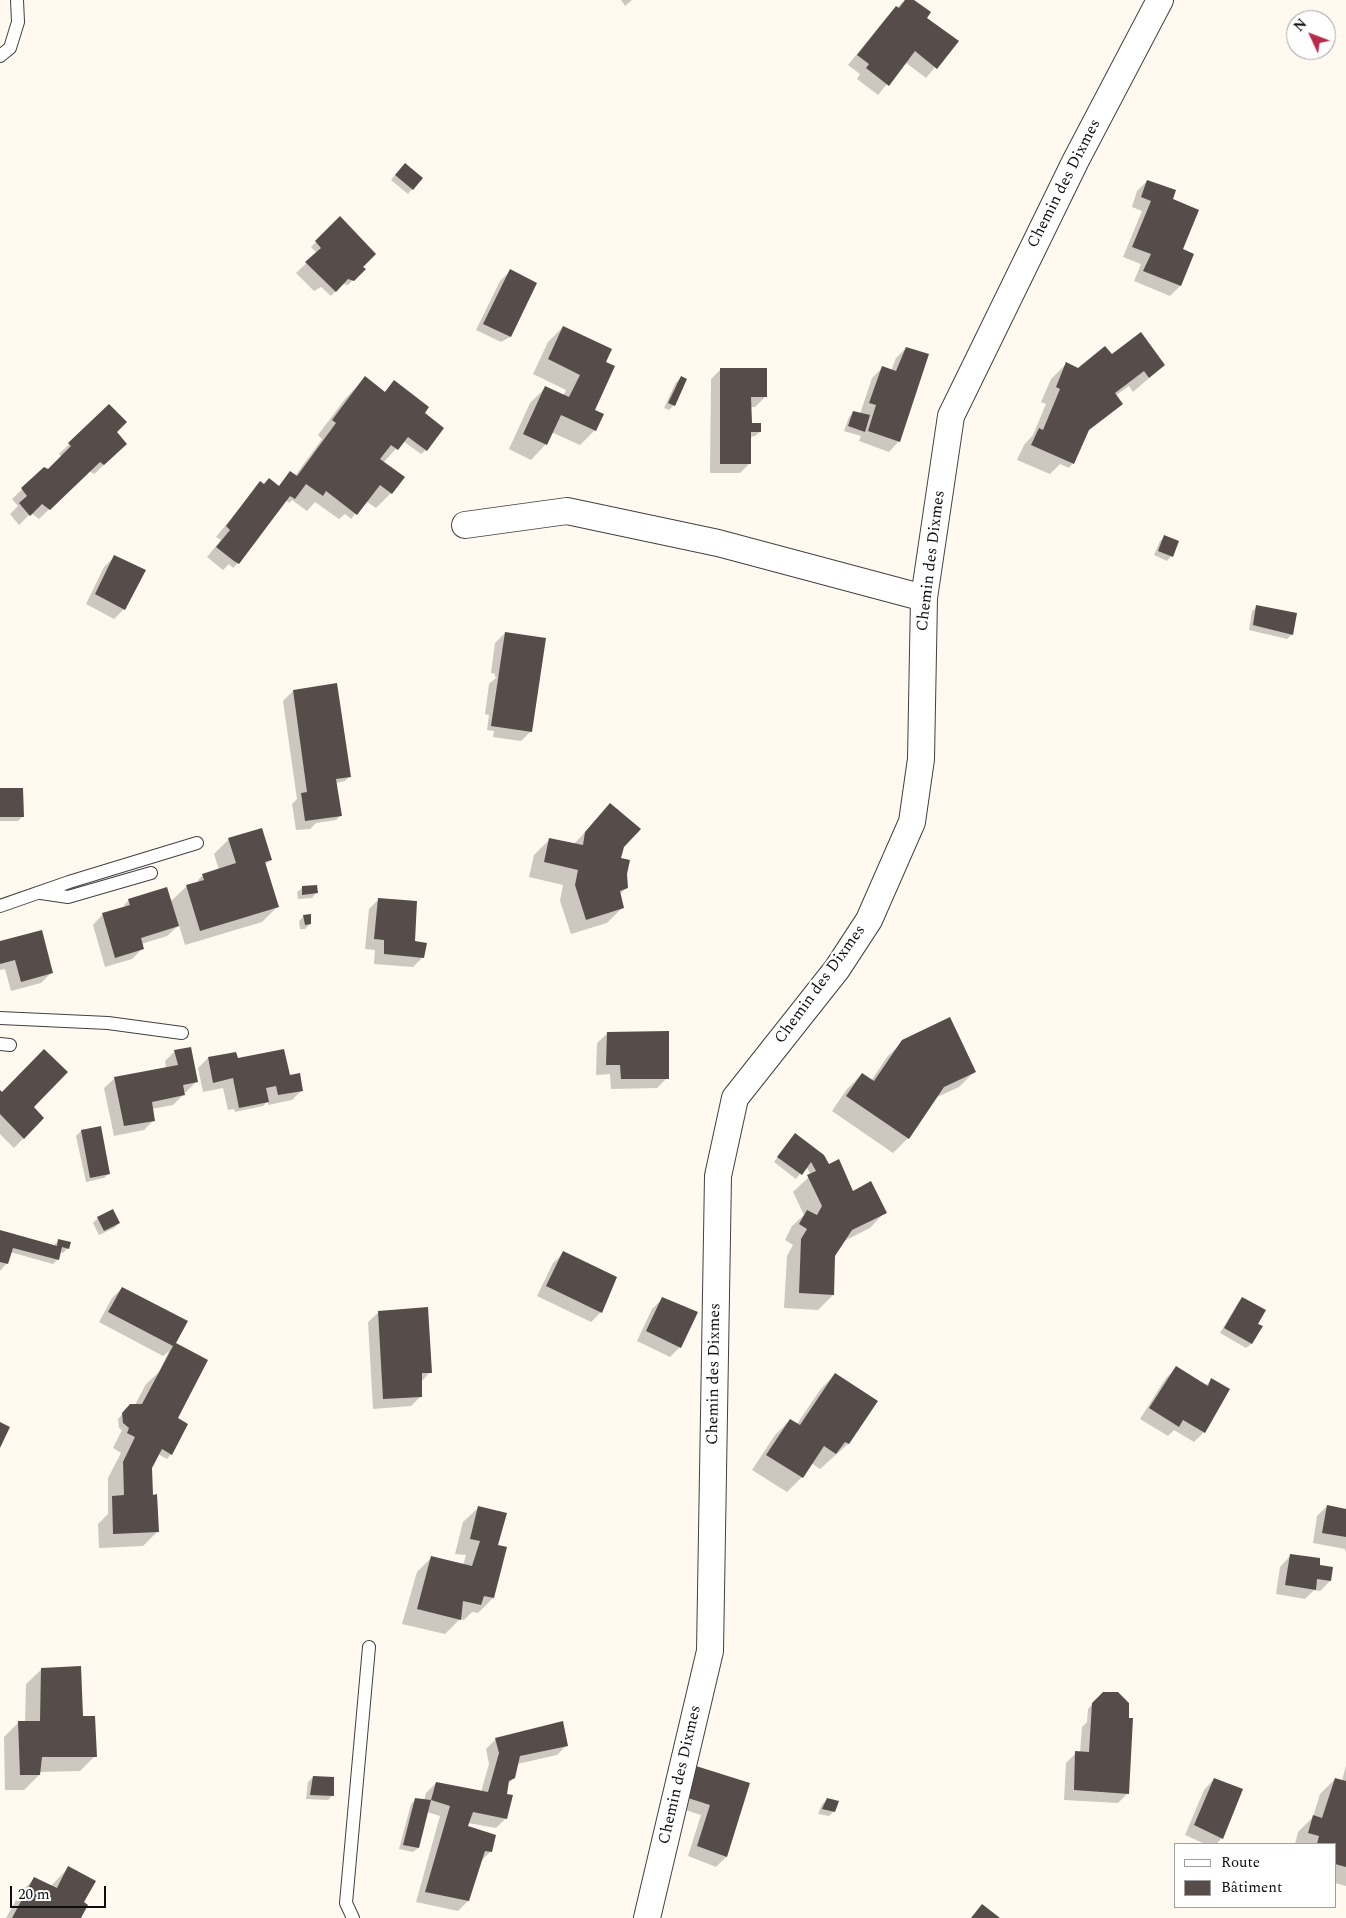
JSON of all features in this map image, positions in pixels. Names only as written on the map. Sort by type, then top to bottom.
[{"type":"street","name":"Chemin des Dixmes","points":[[647,1918],[710,1651],[718,1176],[735,1098],[837,970],[869,920],[912,822],[921,759],[924,598],[951,416],[1076,160],[1160,0]]},
{"type":"street","points":[[465,525],[567,511],[718,542],[924,598]]},
{"type":"lane","points":[[0,56],[10,48],[18,22],[17,0]]},
{"type":"lane","points":[[0,906],[196,843]]},
{"type":"lane","points":[[39,892],[68,897],[151,873]]},
{"type":"lane","points":[[0,1018],[108,1023],[182,1033]]},
{"type":"lane","points":[[352,1918],[346,1903],[369,1647]]},
{"type":"building","points":[[905,0],[914,0],[931,12],[927,18],[959,41],[937,69],[915,51],[889,86],[866,68],[869,64],[857,55],[896,6],[899,8]]},
{"type":"building","points":[[405,163],[423,178],[413,190],[395,175]]},
{"type":"building","points":[[1147,180],[1176,190],[1173,199],[1199,210],[1183,249],[1194,254],[1181,286],[1143,271],[1151,254],[1132,247],[1151,201],[1141,197]]},
{"type":"building","points":[[340,216],[376,254],[363,267],[366,269],[354,281],[348,279],[336,292],[305,262],[321,248],[315,241]]},
{"type":"building","points":[[510,269],[537,283],[511,337],[483,324]]},
{"type":"building","points":[[563,326],[612,349],[606,362],[615,366],[595,410],[604,414],[596,431],[561,415],[547,445],[523,434],[545,386],[569,397],[580,375],[548,359]]},
{"type":"building","points":[[1141,332],[1165,365],[1149,378],[1144,371],[1115,393],[1123,404],[1089,430],[1074,464],[1031,445],[1039,428],[1043,430],[1060,389],[1056,387],[1066,362],[1078,368],[1105,346],[1112,354]]},
{"type":"building","points":[[906,347],[929,354],[900,442],[868,431],[876,405],[869,403],[882,366],[896,371]]},
{"type":"building","points":[[720,368],[767,368],[767,397],[751,397],[752,423],[761,423],[761,432],[751,432],[751,464],[720,464]]},
{"type":"building","points":[[365,376],[385,392],[394,380],[429,407],[425,413],[444,428],[427,451],[408,437],[398,450],[391,445],[380,459],[405,477],[392,494],[380,485],[357,515],[326,491],[323,496],[306,484],[295,499],[290,496],[239,564],[216,547],[230,530],[226,526],[260,481],[264,484],[269,478],[279,486],[290,471],[297,476],[336,423],[332,420]]},
{"type":"building","points":[[681,376],[687,379],[675,406],[668,403]]},
{"type":"building","points":[[109,404],[127,422],[117,432],[127,444],[104,465],[100,462],[50,510],[42,504],[30,516],[19,503],[27,496],[21,488],[44,467],[48,469],[71,446],[68,443]]},
{"type":"building","points":[[853,411],[870,415],[865,432],[848,426]]},
{"type":"building","points":[[1164,535],[1179,541],[1173,557],[1158,551]]},
{"type":"building","points":[[114,555],[146,570],[125,610],[95,594]]},
{"type":"building","points":[[1256,605],[1297,613],[1293,635],[1253,625]]},
{"type":"building","points":[[505,632],[546,638],[532,732],[491,726]]},
{"type":"building","points":[[337,683],[351,777],[336,779],[342,816],[305,821],[301,793],[307,792],[293,690]]},
{"type":"building","points":[[0,788],[23,788],[24,817],[0,817]]},
{"type":"building","points":[[610,803],[641,829],[624,847],[621,858],[630,860],[627,874],[628,888],[620,891],[624,908],[586,920],[575,885],[578,870],[544,862],[549,838],[583,845],[585,832]]},
{"type":"building","points":[[262,828],[272,860],[265,862],[279,907],[200,931],[186,885],[204,880],[202,874],[236,863],[228,838]]},
{"type":"building","points":[[317,885],[318,893],[302,895],[302,886]]},
{"type":"building","points":[[167,887],[179,926],[141,938],[144,949],[115,958],[102,913],[130,905],[128,899]]},
{"type":"building","points":[[378,898],[417,901],[415,941],[427,943],[424,958],[384,954],[384,940],[374,939]]},
{"type":"building","points":[[311,914],[311,924],[305,925],[303,915]]},
{"type":"building","points":[[42,930],[53,973],[21,982],[15,960],[0,964],[0,941]]},
{"type":"building","points":[[950,1017],[976,1072],[944,1087],[909,1139],[846,1096],[862,1073],[874,1081],[902,1040]]},
{"type":"building","points":[[669,1031],[669,1079],[621,1079],[620,1065],[606,1065],[607,1032]]},
{"type":"building","points":[[191,1047],[198,1082],[183,1085],[185,1095],[152,1102],[155,1121],[124,1126],[114,1077],[178,1065],[174,1050]]},
{"type":"building","points":[[44,1049],[68,1072],[34,1107],[44,1118],[24,1139],[0,1114],[0,1090],[2,1092]]},
{"type":"building","points":[[284,1049],[290,1075],[300,1073],[303,1091],[278,1095],[276,1086],[266,1088],[269,1102],[239,1108],[233,1078],[213,1083],[208,1057],[236,1052],[238,1058]]},
{"type":"building","points":[[101,1126],[110,1174],[90,1178],[81,1130]]},
{"type":"building","points":[[795,1133],[824,1155],[829,1164],[839,1159],[853,1191],[871,1181],[887,1213],[852,1230],[835,1256],[834,1295],[799,1293],[801,1239],[807,1229],[799,1224],[807,1210],[817,1215],[822,1206],[807,1175],[816,1171],[811,1162],[802,1175],[777,1157]]},
{"type":"building","points":[[113,1209],[120,1223],[104,1231],[97,1217]]},
{"type":"building","points":[[0,1230],[57,1246],[58,1239],[71,1242],[69,1249],[62,1247],[59,1260],[13,1248],[8,1264],[0,1262]]},
{"type":"building","points":[[563,1251],[617,1277],[602,1313],[546,1286]]},
{"type":"building","points":[[122,1287],[188,1321],[176,1343],[208,1360],[178,1418],[188,1424],[172,1455],[162,1449],[152,1468],[153,1495],[157,1494],[159,1532],[113,1534],[112,1496],[124,1495],[123,1462],[135,1437],[127,1433],[129,1428],[123,1423],[122,1413],[130,1404],[142,1404],[173,1346],[108,1312]]},
{"type":"building","points":[[662,1297],[698,1312],[681,1348],[646,1331]]},
{"type":"building","points":[[1242,1297],[1266,1310],[1258,1324],[1263,1326],[1252,1344],[1224,1328]]},
{"type":"building","points":[[428,1307],[432,1373],[422,1373],[422,1397],[383,1399],[378,1311]]},
{"type":"building","points":[[1176,1366],[1208,1386],[1211,1378],[1230,1389],[1205,1433],[1183,1420],[1179,1427],[1149,1408]]},
{"type":"building","points":[[835,1373],[878,1401],[849,1444],[845,1442],[836,1454],[824,1446],[803,1478],[766,1455],[790,1419],[800,1425]]},
{"type":"building","points":[[0,1422],[10,1427],[0,1448]]},
{"type":"building","points":[[1327,1505],[1346,1509],[1346,1537],[1322,1533]]},
{"type":"building","points":[[478,1506],[507,1513],[498,1545],[507,1547],[494,1598],[484,1596],[481,1605],[463,1601],[461,1620],[417,1609],[431,1556],[472,1566],[480,1541],[470,1539]]},
{"type":"building","points":[[1290,1554],[1320,1558],[1320,1565],[1333,1567],[1331,1581],[1317,1579],[1316,1590],[1285,1585]]},
{"type":"building","points":[[81,1666],[83,1716],[95,1716],[97,1757],[42,1757],[40,1775],[20,1775],[18,1721],[40,1721],[41,1668]]},
{"type":"building","points":[[1103,1692],[1118,1692],[1129,1703],[1129,1718],[1133,1718],[1129,1794],[1074,1790],[1075,1751],[1089,1752],[1092,1703]]},
{"type":"building","points":[[563,1721],[568,1746],[520,1756],[515,1778],[509,1781],[507,1794],[513,1795],[507,1819],[473,1812],[468,1826],[496,1835],[492,1852],[485,1851],[469,1901],[425,1892],[450,1806],[431,1800],[436,1782],[488,1792],[499,1753],[495,1738]]},
{"type":"building","points":[[696,1766],[750,1783],[727,1857],[697,1846],[710,1805],[688,1798]]},
{"type":"building","points":[[313,1776],[334,1777],[334,1796],[310,1795]]},
{"type":"building","points":[[1214,1778],[1243,1789],[1223,1839],[1194,1825]]},
{"type":"building","points":[[1335,1778],[1346,1781],[1346,1867],[1336,1864],[1336,1843],[1317,1843],[1319,1836],[1308,1833],[1313,1815],[1322,1818]]},
{"type":"building","points":[[415,1798],[431,1800],[419,1848],[403,1845]]},
{"type":"building","points":[[827,1798],[839,1801],[835,1812],[822,1809]]},
{"type":"building","points":[[68,1866],[96,1881],[84,1902],[88,1905],[81,1918],[12,1918],[34,1877],[57,1888]]},
{"type":"building","points":[[982,1904],[1000,1918],[971,1918]]}]
